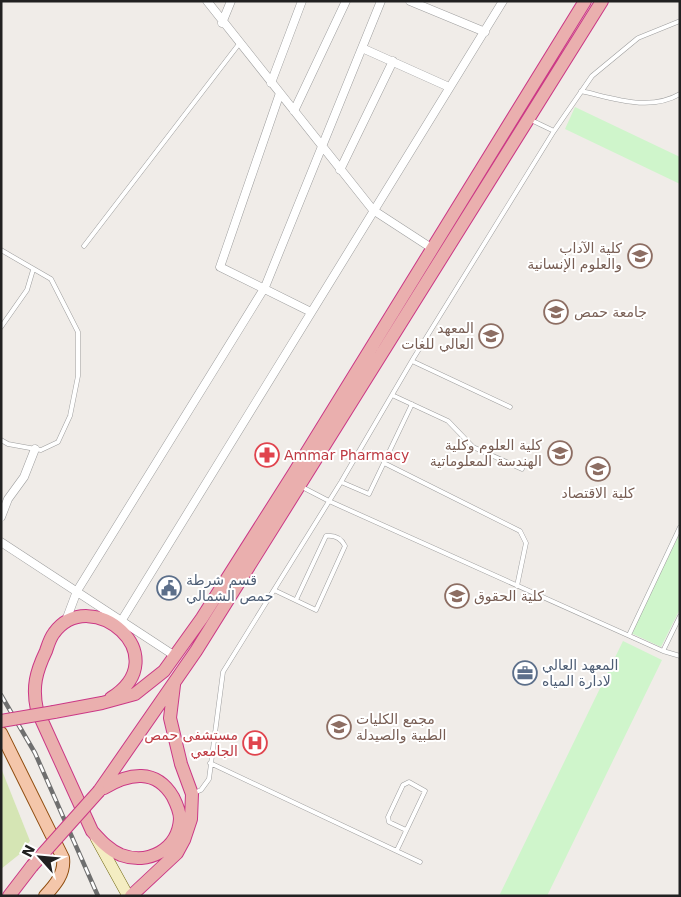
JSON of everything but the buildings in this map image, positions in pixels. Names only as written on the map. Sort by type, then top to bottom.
[{"type":"highway","points":[[1,721],[102,703],[135,694],[148,686],[164,671],[218,594],[586,1]]},
{"type":"highway","points":[[8,896],[32,866],[99,791],[196,652],[602,1]]},
{"type":"highway","points":[[99,791],[117,780],[133,776],[148,776],[161,781],[176,804],[180,819],[173,839],[162,852],[146,858],[131,858],[105,846],[92,831],[37,710],[34,694],[36,672],[54,634],[65,623],[77,616],[101,618],[119,624],[132,644],[135,666],[128,682],[120,692],[102,703]]},
{"type":"highway","points":[[130,896],[177,854],[191,819],[192,794],[181,764],[170,718],[174,683]]},
{"type":"highway","points":[[1,887],[8,885],[32,866]]},
{"type":"main road","points":[[1,733],[63,858],[64,866],[61,874],[45,896]]},
{"type":"main road","points":[[92,831],[130,896]]},
{"type":"street","points":[[207,1],[222,23],[373,210],[433,249]]},
{"type":"street","points":[[222,23],[231,1]]},
{"type":"street","points":[[271,83],[302,1]]},
{"type":"street","points":[[294,110],[346,1]]},
{"type":"street","points":[[65,623],[76,591],[265,287],[323,148],[381,1]]},
{"type":"street","points":[[410,1],[485,32]]},
{"type":"street","points":[[119,624],[503,1]]},
{"type":"street","points":[[362,48],[449,87]]},
{"type":"street","points":[[340,170],[393,61]]},
{"type":"street","points":[[280,93],[220,266],[265,287],[311,312]]},
{"type":"street","points":[[1,517],[8,500],[24,477],[35,449]]},
{"type":"street","points":[[1,542],[76,591],[119,624],[175,656]]},
{"type":"lane","points":[[192,794],[201,790],[209,779],[221,676],[341,482],[412,361],[554,132],[592,76],[638,38],[680,21]]},
{"type":"lane","points":[[84,246],[239,44]]},
{"type":"lane","points":[[581,91],[637,104],[659,102],[680,94]]},
{"type":"lane","points":[[529,119],[554,132]]},
{"type":"lane","points":[[1,250],[33,270],[52,279],[78,332],[78,376],[70,416],[58,442],[41,450],[8,444],[1,440]]},
{"type":"lane","points":[[1,327],[27,290],[33,270]]},
{"type":"lane","points":[[412,361],[510,407]]},
{"type":"lane","points":[[392,395],[448,421],[473,446],[522,469]]},
{"type":"lane","points":[[341,482],[369,494],[412,404]]},
{"type":"lane","points":[[384,463],[520,531],[526,543],[517,586]]},
{"type":"lane","points":[[300,486],[517,586],[663,651],[680,656]]},
{"type":"lane","points":[[629,636],[680,527]]},
{"type":"lane","points":[[274,590],[316,610],[345,546],[342,540],[332,535],[326,536],[296,600]]},
{"type":"lane","points":[[663,651],[680,616]]},
{"type":"lane","points":[[210,763],[420,862]]},
{"type":"lane","points":[[397,850],[425,791],[409,782],[403,785],[388,817],[390,822],[406,830]]},
{"type":"green space","points":[[575,107],[680,157],[680,184],[565,129]]},
{"type":"green space","points":[[680,533],[680,609],[661,647],[631,633]]},
{"type":"green space","points":[[623,641],[662,660],[547,896],[499,896]]},
{"type":"green space","points":[[1,768],[30,841],[21,853],[1,869]]},
{"type":"railway","points":[[1,695],[35,753],[98,896]]},
{"type":"place","name":"كلية الآداب والعلوم الإنسانية","points":[[640,256]]},
{"type":"place","name":"جامعة حمص","points":[[556,312]]},
{"type":"place","name":"المعهد العالي للغات","points":[[491,336]]},
{"type":"place","name":"كلية العلوم وكلية الهندسة المعلوماتية","points":[[560,453]]},
{"type":"place","name":"Ammar Pharmacy","points":[[267,455]]},
{"type":"place","name":"كلية الاقتصاد","points":[[598,469]]},
{"type":"place","name":"قسم شرطة حمص الشمالي","points":[[169,588]]},
{"type":"place","name":"كلية الحقوق","points":[[457,596]]},
{"type":"place","name":"المعهد العالي لادارة المياه","points":[[525,673]]},
{"type":"place","name":"مجمع الكليات الطبية والصيدلة","points":[[339,727]]},
{"type":"place","name":"مستشفى حمص الجامعي","points":[[255,743]]}]
